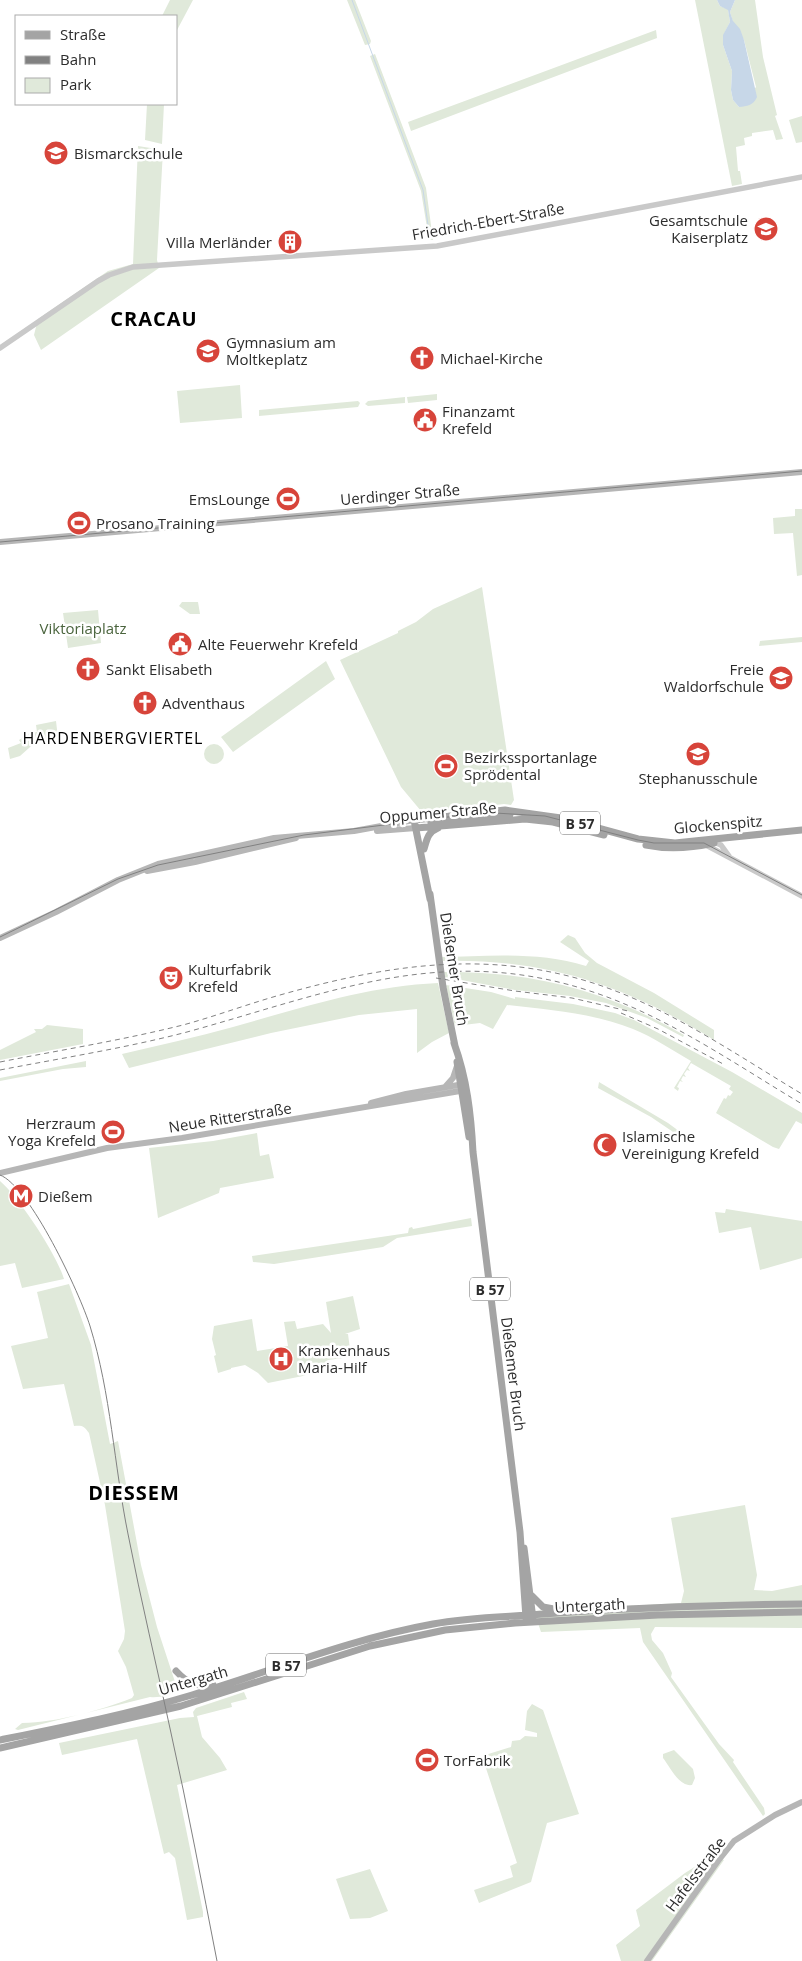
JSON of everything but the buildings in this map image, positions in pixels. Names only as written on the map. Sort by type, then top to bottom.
[{"type":"main road","name":"Uerdinger Straße","points":[[0,542],[802,472]]},
{"type":"main road","name":"Glockenspitz","points":[[418,826],[520,812],[561,818],[646,840],[675,843],[718,843],[802,834]]},
{"type":"main road","name":"Glockenspitz","points":[[525,820],[553,822],[634,842],[668,848],[686,848],[706,843],[802,830]]},
{"type":"main road","name":"Oppumer Straße","points":[[0,938],[118,880],[139,872],[159,870],[302,836],[418,826],[525,820]]},
{"type":"main road","name":"Dießemer Bruch","points":[[418,826],[424,849],[443,987],[464,1087]]},
{"type":"main road","name":"Dießemer Bruch","points":[[418,826],[426,887],[430,898]]},
{"type":"main road","points":[[424,849],[427,836],[431,831],[441,826]]},
{"type":"main road","name":"Dießemer Bruch","points":[[454,1044],[464,1087],[466,1123],[473,1152],[530,1618]]},
{"type":"main road","points":[[444,1088],[453,1078],[458,1065]]},
{"type":"main road","name":"Neue Ritterstraße","points":[[356,1108],[384,1099],[444,1088],[464,1087]]},
{"type":"main road","name":"Neue Ritterstraße","points":[[0,1174],[107,1148],[182,1138],[464,1087]]},
{"type":"main road","name":"Dießemer Bruch","points":[[520,1532],[526,1557],[531,1594],[530,1618]]},
{"type":"main road","name":"Untergath","points":[[531,1594],[534,1600],[543,1607],[553,1610],[577,1611],[709,1605],[802,1604]]},
{"type":"main road","name":"Untergath","points":[[0,1748],[140,1717],[192,1703],[381,1643],[444,1630],[577,1611]]},
{"type":"main road","name":"Untergath","points":[[0,1740],[138,1709],[250,1677],[340,1646],[434,1623],[530,1618],[802,1612]]},
{"type":"main road","name":"Untergath","points":[[381,1643],[391,1633]]},
{"type":"main road","points":[[176,1671],[188,1682],[204,1686],[250,1677]]},
{"type":"main road","name":"Hafelsstraße","points":[[647,1961],[734,1841],[775,1815],[802,1802]]},
{"type":"street","name":"Friedrich-Ebert-Straße","points":[[0,348],[109,275],[133,267],[438,246],[802,177]]},
{"type":"street","points":[[706,843],[730,858],[802,896]]},
{"type":"street","points":[[718,843],[730,858]]},
{"type":"green space","points":[[170,0],[193,0],[178,28],[178,15],[162,15]]},
{"type":"green space","points":[[347,0],[355,0],[371,41],[370,44],[365,45]]},
{"type":"green space","points":[[695,0],[717,0],[720,6],[728,9],[730,22],[725,32],[723,45],[732,71],[731,90],[733,100],[739,107],[756,87],[744,40],[733,22],[730,12],[735,0],[755,0],[763,57],[777,115],[775,116],[783,139],[776,140],[773,130],[752,133],[752,136],[744,138],[745,145],[736,147],[738,171],[740,171],[742,184],[732,186]]},
{"type":"green space","points":[[656,30],[657,38],[411,131],[408,122]]},
{"type":"green space","points":[[375,54],[426,188],[433,240],[429,240],[421,191],[370,56]]},
{"type":"green space","points":[[147,105],[164,105],[162,144],[145,140]]},
{"type":"green space","points":[[802,116],[802,142],[796,143],[789,120]]},
{"type":"green space","points":[[138,146],[163,150],[157,260],[159,268],[41,350],[34,335],[38,319],[108,271],[133,264]]},
{"type":"green space","points":[[240,385],[242,418],[180,423],[177,391]]},
{"type":"green space","points":[[437,394],[437,400],[408,403],[407,397]]},
{"type":"green space","points":[[405,397],[405,403],[368,406],[365,404],[368,401]]},
{"type":"green space","points":[[358,401],[360,403],[358,407],[259,416],[259,410]]},
{"type":"green space","points":[[795,509],[802,509],[802,575],[797,576],[793,533],[774,534],[773,518],[795,516]]},
{"type":"green space","points":[[482,587],[514,800],[511,805],[504,804],[427,813],[421,811],[401,787],[340,660],[398,633],[398,631],[416,622],[433,609]]},
{"type":"green space","points":[[182,602],[198,602],[200,614],[190,614],[179,606]]},
{"type":"green space","name":"Viktoriaplatz","points":[[98,610],[101,643],[68,648],[63,613]]},
{"type":"green space","points":[[802,637],[802,642],[759,646],[760,641]]},
{"type":"green space","points":[[326,661],[335,679],[233,752],[221,737]]},
{"type":"green space","points":[[56,721],[58,738],[38,740],[20,756],[10,759],[8,748],[21,743],[19,740],[30,733],[37,732],[36,725]]},
{"type":"green space","points":[[214,744],[221,747],[224,754],[221,761],[214,764],[207,761],[204,754],[207,747]]},
{"type":"green space","points":[[568,935],[575,938],[585,953],[597,963],[654,993],[714,1030],[714,1040],[648,1004],[616,990],[583,979],[549,970],[514,964],[478,961],[439,961],[439,957],[532,956],[568,961],[586,966],[589,961],[560,942]]},
{"type":"green space","points":[[444,972],[508,975],[568,987],[598,995],[627,1006],[684,1035],[683,1037],[647,1018],[606,1003],[570,996],[515,990],[445,977]]},
{"type":"green space","points":[[438,983],[449,1033],[417,1053],[417,1009],[359,1015],[271,1033],[129,1068],[122,1054],[360,993],[386,988]]},
{"type":"green space","points":[[446,985],[491,992],[515,999],[515,997],[573,1004],[615,1013],[634,1020],[732,1072],[802,1113],[802,1124],[796,1121],[779,1149],[773,1147],[716,1113],[724,1098],[726,1099],[733,1092],[729,1089],[731,1086],[691,1063],[688,1068],[690,1071],[687,1070],[684,1074],[686,1077],[683,1076],[681,1080],[683,1082],[680,1081],[677,1087],[679,1088],[678,1091],[674,1088],[691,1061],[640,1032],[602,1019],[507,1005],[493,1029],[480,1023],[455,1026]]},
{"type":"green space","points":[[47,1025],[83,1029],[83,1044],[0,1060],[0,1050],[36,1032],[34,1029],[42,1029]]},
{"type":"green space","points":[[86,1061],[86,1067],[63,1069],[0,1081],[0,1078]]},
{"type":"green space","points":[[599,1082],[683,1134],[691,1134],[693,1137],[682,1138],[651,1117],[598,1088]]},
{"type":"green space","points":[[257,1133],[260,1156],[269,1154],[274,1178],[220,1188],[219,1193],[158,1218],[149,1148],[213,1141]]},
{"type":"green space","points":[[0,1181],[17,1200],[36,1227],[54,1256],[64,1279],[22,1288],[15,1263],[0,1266]]},
{"type":"green space","points":[[726,1209],[802,1221],[802,1258],[760,1270],[751,1227],[719,1233],[715,1212],[725,1213]]},
{"type":"green space","points":[[471,1218],[472,1226],[397,1238],[383,1247],[274,1264],[253,1262],[252,1256],[408,1233],[409,1228],[412,1227],[413,1229]]},
{"type":"green space","points":[[69,1284],[91,1345],[110,1444],[118,1441],[141,1565],[157,1627],[178,1691],[164,1696],[150,1697],[82,1714],[119,1703],[132,1698],[134,1695],[126,1667],[118,1651],[124,1639],[125,1631],[105,1505],[89,1433],[83,1426],[74,1426],[64,1384],[23,1389],[11,1346],[48,1338],[37,1292]]},
{"type":"green space","points":[[353,1296],[360,1329],[345,1334],[348,1334],[351,1357],[328,1360],[317,1371],[303,1376],[268,1383],[258,1373],[245,1365],[218,1373],[212,1339],[214,1326],[252,1319],[257,1351],[288,1346],[284,1322],[295,1321],[297,1329],[323,1324],[331,1333],[326,1302]]},
{"type":"green space","points":[[745,1505],[757,1575],[754,1590],[772,1591],[802,1585],[802,1628],[655,1627],[651,1634],[652,1640],[663,1653],[672,1673],[671,1677],[719,1744],[734,1760],[733,1762],[764,1808],[765,1814],[763,1816],[643,1642],[640,1628],[541,1632],[534,1611],[681,1603],[684,1591],[671,1518]]},
{"type":"green space","points":[[244,1692],[247,1699],[231,1703],[232,1707],[197,1716],[202,1737],[220,1758],[227,1770],[177,1785],[203,1912],[203,1917],[187,1920],[175,1858],[169,1852],[164,1854],[137,1739],[62,1755],[59,1743],[180,1718],[194,1717],[193,1712],[196,1708]]},
{"type":"green space","points":[[532,1704],[543,1710],[579,1814],[547,1823],[531,1882],[479,1903],[474,1890],[513,1877],[510,1866],[517,1863],[482,1756],[511,1747],[512,1741],[520,1740],[525,1736],[537,1737],[537,1733],[525,1730],[527,1711]]},
{"type":"green space","points":[[77,1715],[18,1730],[15,1729],[22,1723]]},
{"type":"green space","points":[[674,1750],[693,1769],[695,1778],[692,1785],[687,1785],[679,1780],[663,1758],[663,1754]]},
{"type":"green space","points":[[712,1856],[724,1860],[652,1961],[621,1961],[616,1945],[640,1926],[636,1910],[685,1873]]},
{"type":"green space","points":[[370,1869],[388,1911],[370,1918],[350,1919],[336,1879]]},
{"type":"water","points":[[717,0],[735,0],[730,12],[744,40],[757,97],[752,104],[747,106],[739,107],[733,100],[731,90],[732,71],[723,45],[723,35],[730,22],[728,10],[720,6]]},
{"type":"waterway","points":[[352,0],[423,190],[430,239]]},
{"type":"tram line","points":[[0,542],[802,471]]},
{"type":"tram line","points":[[0,937],[118,879],[158,865],[304,835],[495,813],[545,816],[654,843],[704,843],[802,895]]},
{"type":"tram line","points":[[0,1175],[12,1183],[39,1219],[76,1290],[90,1326],[108,1404],[128,1534],[183,1790],[217,1961]]},
{"type":"railway","points":[[0,1062],[183,1025],[319,984],[397,969],[475,964],[514,966],[553,973],[593,983],[621,993],[674,1018],[802,1094]]},
{"type":"railway","points":[[0,1070],[164,1038],[289,1002],[387,979],[437,972],[487,972],[539,978],[593,992],[621,1002],[700,1042],[802,1104]]},
{"type":"railway","points":[[436,978],[572,998],[628,1011]]},
{"type":"railway","points":[[621,1013],[658,1029],[725,1065]]},
{"type":"place","name":"Bismarckschule","points":[[56,153]]},
{"type":"place","name":"Gesamtschule Kaiserplatz","points":[[766,229]]},
{"type":"place","name":"Villa Merländer","points":[[290,242]]},
{"type":"place","name":"Gymnasium am Moltkeplatz","points":[[208,351]]},
{"type":"place","name":"Michael-Kirche","points":[[422,358]]},
{"type":"place","name":"Finanzamt Krefeld","points":[[425,420]]},
{"type":"place","name":"EmsLounge","points":[[288,499]]},
{"type":"place","name":"Prosano Training","points":[[79,523]]},
{"type":"place","name":"Alte Feuerwehr Krefeld","points":[[180,644]]},
{"type":"place","name":"Sankt Elisabeth","points":[[88,669]]},
{"type":"place","name":"Freie Waldorfschule","points":[[781,678]]},
{"type":"place","name":"Adventhaus","points":[[145,703]]},
{"type":"place","name":"Stephanusschule","points":[[698,754]]},
{"type":"place","name":"Bezirkssportanlage Sprödental","points":[[446,766]]},
{"type":"place","name":"Kulturfabrik Krefeld","points":[[171,978]]},
{"type":"place","name":"Herzraum Yoga Krefeld","points":[[113,1132]]},
{"type":"place","name":"Islamische Vereinigung Krefeld","points":[[605,1145]]},
{"type":"place","name":"Dießem","points":[[21,1196]]},
{"type":"place","name":"Krankenhaus Maria-Hilf","points":[[281,1359]]},
{"type":"place","name":"TorFabrik","points":[[427,1760]]},
{"type":"district","name":"CRACAU","points":[[154,318]]},
{"type":"district","name":"HARDENBERGVIERTEL","points":[[113,738]]},
{"type":"district","name":"DIESSEM","points":[[134,1492]]}]
